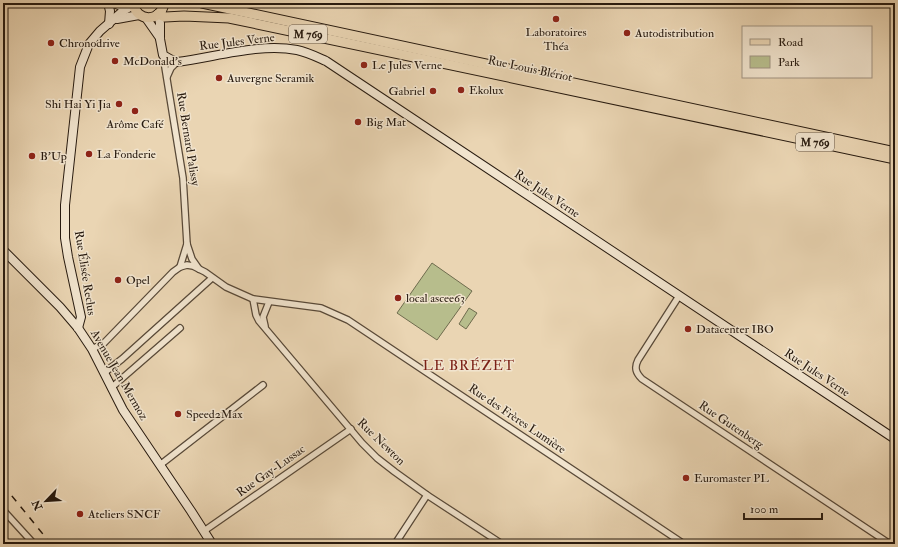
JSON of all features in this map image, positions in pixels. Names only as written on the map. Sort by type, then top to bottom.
[{"type":"main road","points":[[108,3],[111,14],[111,22],[126,16],[152,17],[158,14],[164,3]]},
{"type":"main road","points":[[114,3],[123,7],[133,4],[135,10],[143,16]]},
{"type":"main road","name":"Rue Louis Blériot","points":[[202,3],[251,12],[895,152]]},
{"type":"main road","points":[[208,3],[220,7]]},
{"type":"main road","name":"Rue Élisée Reclus","points":[[78,328],[82,317],[65,238],[66,198],[80,67],[89,44],[100,31],[133,4]]},
{"type":"main road","name":"Rue Louis Blériot","points":[[158,14],[165,17],[184,16],[229,18],[895,159]]},
{"type":"main road","name":"Rue Bernard Palissy","points":[[158,14],[163,55]]},
{"type":"main road","name":"Rue Bernard Palissy","points":[[143,16],[160,39]]},
{"type":"main road","points":[[160,30],[168,22],[184,16]]},
{"type":"main road","name":"Rue Jules Verne","points":[[177,62],[269,48],[298,50],[312,55],[340,70],[895,439]]},
{"type":"main road","points":[[163,55],[170,60],[177,62]]},
{"type":"main road","name":"Avenue Jean Mermoz","points":[[3,250],[60,307],[78,328],[92,349],[123,410],[212,544]]},
{"type":"street","name":"Rue Bernard Palissy","points":[[163,55],[183,178],[187,244],[192,259],[199,269]]},
{"type":"street","points":[[167,77],[171,68],[177,62]]},
{"type":"street","name":"Rue Bernard Palissy","points":[[180,267],[187,244]]},
{"type":"street","name":"Rue des Frères Lumière","points":[[180,267],[186,265],[199,269],[226,287],[253,299],[321,308],[348,320],[684,544]]},
{"type":"street","points":[[92,349],[104,343],[173,272],[180,267]]},
{"type":"street","points":[[104,373],[122,360],[212,278]]},
{"type":"street","name":"Rue Gutenberg","points":[[679,296],[635,365],[636,373],[642,379],[890,544]]},
{"type":"street","name":"Rue Newton","points":[[253,299],[257,318],[377,458],[427,495],[502,544]]},
{"type":"street","points":[[267,330],[263,317],[269,302]]},
{"type":"street","points":[[111,388],[180,328]]},
{"type":"street","points":[[160,465],[263,386]]},
{"type":"street","name":"Rue Gay-Lussac","points":[[204,531],[351,429]]},
{"type":"street","points":[[395,544],[427,495]]},
{"type":"street","points":[[3,510],[34,544]]},
{"type":"green space","points":[[432,263],[472,291],[437,340],[397,313]]},
{"type":"green space","points":[[469,308],[477,313],[466,329],[459,324]]},
{"type":"railway","points":[[3,485],[51,544]]},
{"type":"place","name":"Laboratoires Théa","points":[[556,19]]},
{"type":"place","name":"Autodistribution","points":[[627,33]]},
{"type":"place","name":"Chronodrive","points":[[51,43]]},
{"type":"place","name":"McDonald's","points":[[115,61]]},
{"type":"place","name":"Le Jules Verne","points":[[364,65]]},
{"type":"place","name":"Auvergne Seramik","points":[[219,78]]},
{"type":"place","name":"Ekolux","points":[[461,90]]},
{"type":"place","name":"Gabriel","points":[[433,91]]},
{"type":"place","name":"Shi Hai Yi Jia","points":[[119,104]]},
{"type":"place","name":"Arôme Café","points":[[135,111]]},
{"type":"place","name":"Big Mat","points":[[358,122]]},
{"type":"place","name":"La Fonderie","points":[[89,154]]},
{"type":"place","name":"B'Up","points":[[32,156]]},
{"type":"place","name":"Opel","points":[[118,280]]},
{"type":"place","name":"local ascee63","points":[[398,298]]},
{"type":"place","name":"Datacenter IBO","points":[[688,329]]},
{"type":"place","name":"Speed2Max","points":[[178,414]]},
{"type":"place","name":"Euromaster PL","points":[[686,478]]},
{"type":"place","name":"Ateliers SNCF","points":[[80,514]]},
{"type":"district","name":"LE BRÉZET","points":[[469,365]]}]
